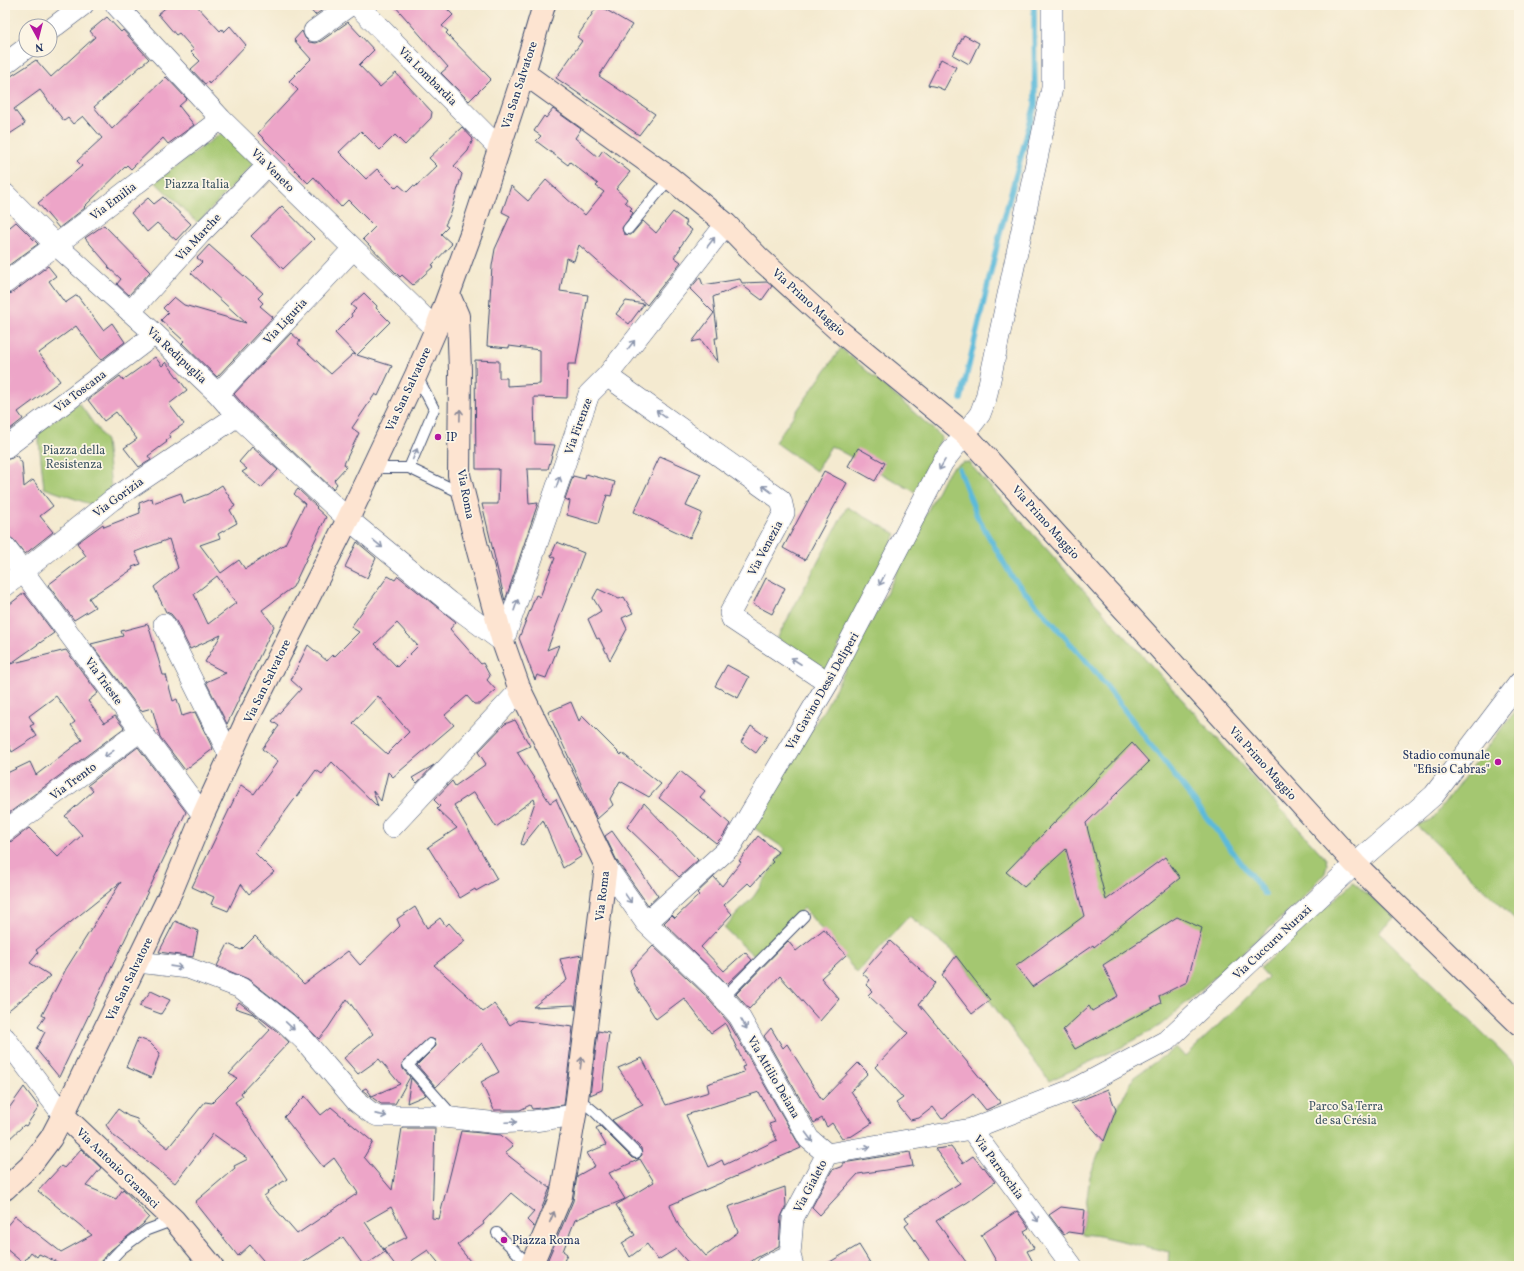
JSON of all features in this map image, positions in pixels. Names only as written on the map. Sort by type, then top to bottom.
[{"type":"street","points":[[58,24],[83,5]]},
{"type":"street","name":"Via Veneto","points":[[116,5],[221,119],[436,329]]},
{"type":"street","points":[[314,31],[350,5]]},
{"type":"street","name":"Via Lombardia","points":[[357,5],[499,148]]},
{"type":"street","name":"Via Gavino Dessì Deliperi","points":[[646,923],[730,846],[828,683],[943,462],[980,414],[986,398],[1052,88],[1052,5]]},
{"type":"street","name":"Via San Salvatore","points":[[5,1189],[30,1166],[50,1138],[63,1115],[172,890],[203,815],[244,726],[348,519],[416,375],[436,329],[473,228],[524,73],[542,6]]},
{"type":"street","points":[[5,64],[18,54]]},
{"type":"street","name":"Via Primo Maggio","points":[[524,73],[670,178],[726,224],[765,263],[837,329],[965,434],[1355,864],[1519,1024]]},
{"type":"street","name":"Via Emilia","points":[[5,282],[221,119]]},
{"type":"street","name":"Via Marche","points":[[130,312],[200,234],[268,165]]},
{"type":"street","name":"Via Redipuglia","points":[[5,194],[56,245],[155,334],[218,394],[237,416],[348,519]]},
{"type":"street","name":"Via Firenze","points":[[503,642],[589,394],[608,376],[726,224]]},
{"type":"street","name":"Via Liguria","points":[[218,394],[353,249]]},
{"type":"street","name":"Via Roma","points":[[449,295],[458,316],[460,370],[460,475],[478,551],[503,642],[520,690],[606,866],[576,1106],[561,1196],[531,1266]]},
{"type":"street","name":"Via Toscana","points":[[5,448],[155,334]]},
{"type":"street","name":"Via Venezia","points":[[608,376],[782,500],[784,513],[730,613],[732,620],[828,683]]},
{"type":"street","name":"Via Gorizia","points":[[5,586],[112,500],[237,416]]},
{"type":"street","points":[[348,519],[449,602],[503,642]]},
{"type":"street","name":"Via Trieste","points":[[5,547],[203,815]]},
{"type":"street","points":[[164,624],[230,756]]},
{"type":"street","name":"Via Cuccuru Nuraxi","points":[[971,1129],[1079,1087],[1166,1041],[1355,864],[1434,795],[1519,683]]},
{"type":"street","points":[[392,827],[520,690]]},
{"type":"street","name":"Via Trento","points":[[5,831],[140,731]]},
{"type":"street","name":"Via Attilio Deiana","points":[[606,866],[646,923],[713,986],[739,1016],[809,1139],[827,1154]]},
{"type":"street","points":[[138,962],[188,968],[241,988],[286,1023],[304,1040],[356,1101],[370,1112],[378,1116],[434,1116],[498,1123],[534,1121],[576,1106]]},
{"type":"street","points":[[5,1038],[63,1115]]},
{"type":"street","name":"Via Antonio Gramsci","points":[[63,1115],[174,1220],[212,1266]]},
{"type":"street","name":"Via Parrocchia","points":[[827,1154],[971,1129],[1072,1266]]},
{"type":"street","name":"Via Gialeto","points":[[792,1260],[793,1218],[827,1154]]},
{"type":"street","points":[[767,1266],[792,1260]]},
{"type":"lane","points":[[628,229],[670,178]]},
{"type":"lane","points":[[409,468],[434,409],[416,375]]},
{"type":"lane","points":[[372,467],[409,468],[464,495]]},
{"type":"lane","points":[[723,998],[804,916]]},
{"type":"lane","points":[[430,1044],[408,1065],[455,1118]]},
{"type":"lane","points":[[576,1106],[596,1113],[636,1152]]},
{"type":"lane","name":"Via Antonio Gramsci","points":[[106,1266],[121,1249],[147,1230],[174,1220]]},
{"type":"lane","points":[[497,1232],[531,1266]]},
{"type":"green space","name":"Piazza Italia","points":[[223,132],[254,163],[198,223],[155,182]]},
{"type":"green space","points":[[841,348],[942,437],[915,492],[831,446],[816,471],[775,442]]},
{"type":"green space","name":"Piazza della Resistenza","points":[[79,403],[106,441],[112,496],[98,507],[44,488],[38,432]]},
{"type":"green space","points":[[964,462],[969,463],[1326,859],[1327,865],[1325,873],[1300,901],[1161,1025],[1122,1047],[1049,1081],[953,951],[909,916],[857,973],[804,908],[754,956],[724,928],[754,896],[785,849],[751,826],[825,708],[887,592],[945,476],[952,468]]},
{"type":"green space","points":[[847,507],[896,534],[827,670],[777,639]]},
{"type":"green space","name":"Stadio comunale \"Efisio Cabras\"","points":[[1519,706],[1519,923],[1417,825],[1431,820],[1434,817]]},
{"type":"green space","name":"Parco Sa Terra de sa Crésia","points":[[1353,882],[1395,917],[1379,932],[1519,1068],[1519,1266],[1168,1266],[1169,1252],[1100,1236],[1082,1234],[1090,1176],[1116,1110],[1134,1077],[1176,1047],[1185,1057],[1268,977],[1260,968]]},
{"type":"building","points":[[169,5],[196,5],[220,31],[222,29],[224,32],[230,26],[246,45],[209,84],[208,82],[205,84],[191,69],[200,61],[191,52],[194,50],[179,33],[176,35],[158,14]]},
{"type":"building","points":[[306,5],[330,5],[315,15]]},
{"type":"building","points":[[394,5],[443,5],[453,15],[442,26],[448,31],[446,33],[491,79],[469,101],[441,73],[448,67]]},
{"type":"building","points":[[598,5],[632,25],[599,76],[655,114],[639,135],[556,78],[582,41],[577,37]]},
{"type":"building","points":[[107,17],[121,32],[123,30],[149,59],[94,107],[112,129],[166,77],[187,99],[179,106],[194,125],[168,144],[163,138],[131,169],[127,165],[84,207],[85,208],[59,228],[38,203],[82,166],[77,161],[102,138],[83,116],[73,124],[68,118],[64,121],[40,90],[14,109],[25,124],[5,137],[5,80],[36,60],[51,77],[95,37],[90,31]]},
{"type":"building","points":[[348,22],[374,50],[359,65],[380,87],[396,73],[432,112],[431,118],[405,145],[395,135],[380,150],[361,131],[339,152],[366,179],[377,169],[396,188],[399,185],[407,192],[413,186],[415,187],[437,166],[429,158],[462,127],[473,139],[468,151],[454,166],[462,174],[451,213],[445,225],[448,227],[441,234],[452,244],[432,265],[434,266],[413,285],[402,275],[400,277],[363,239],[375,227],[348,200],[341,207],[314,177],[308,183],[258,133],[298,90],[289,81],[311,59],[294,40],[302,31],[305,38],[309,42],[316,43]]},
{"type":"building","points":[[964,35],[979,43],[969,64],[953,55]]},
{"type":"building","points":[[941,59],[956,67],[944,90],[928,85]]},
{"type":"building","points":[[553,109],[581,129],[575,138],[598,157],[603,150],[630,172],[616,189],[627,199],[625,202],[632,208],[630,210],[633,213],[622,228],[624,234],[631,235],[643,221],[656,233],[673,212],[687,222],[685,225],[692,230],[674,257],[681,262],[647,305],[579,245],[574,261],[566,258],[560,291],[588,295],[580,342],[576,364],[568,364],[567,398],[534,397],[535,444],[555,445],[548,469],[527,469],[529,504],[538,503],[505,601],[482,504],[498,504],[499,469],[476,469],[475,360],[499,361],[499,378],[507,378],[507,386],[540,384],[540,350],[509,346],[509,348],[487,346],[492,266],[495,249],[510,216],[502,212],[511,186],[528,201],[546,180],[585,215],[604,192],[596,186],[598,184],[570,162],[568,165],[536,141],[541,136],[534,131],[544,116],[546,118]]},
{"type":"building","points":[[163,197],[191,224],[176,240],[157,223],[147,232],[131,213],[148,198],[154,204]]},
{"type":"building","points":[[282,206],[314,239],[283,269],[251,236]]},
{"type":"building","points":[[16,222],[38,244],[5,268],[5,231]]},
{"type":"building","points":[[104,225],[150,272],[129,295],[117,284],[121,279],[108,267],[109,266],[85,238]]},
{"type":"building","points":[[209,245],[263,293],[258,298],[263,303],[260,306],[273,317],[217,377],[182,343],[184,341],[161,320],[168,313],[163,308],[174,297],[184,305],[246,323],[191,273],[202,262],[197,258]]},
{"type":"building","points":[[48,266],[56,276],[49,281],[65,303],[77,295],[103,330],[112,323],[125,342],[101,360],[76,326],[39,353],[60,381],[18,412],[23,419],[5,433],[5,295],[12,293]]},
{"type":"building","points":[[700,277],[703,285],[740,279],[742,283],[767,282],[772,286],[762,300],[742,285],[713,297],[718,338],[715,338],[718,363],[701,340],[692,342],[714,313],[690,289]]},
{"type":"building","points":[[364,293],[390,322],[357,355],[392,366],[378,396],[375,394],[352,428],[359,433],[344,464],[346,467],[334,480],[337,484],[333,489],[246,408],[234,394],[291,333],[300,341],[298,344],[331,374],[353,354],[356,355],[335,333],[352,316],[351,314],[356,309],[351,305]]},
{"type":"building","points":[[626,301],[644,304],[629,324],[616,314]]},
{"type":"building","points":[[155,357],[162,366],[166,362],[187,390],[169,404],[184,424],[169,434],[171,437],[166,441],[167,442],[148,456],[151,460],[139,467],[124,448],[137,439],[116,412],[104,421],[88,400],[120,376],[123,380]]},
{"type":"building","points":[[252,447],[278,470],[261,488],[242,472],[247,469],[239,462]]},
{"type":"building","points":[[858,448],[885,463],[875,481],[848,466]]},
{"type":"building","points":[[16,455],[22,463],[24,487],[33,480],[53,506],[40,516],[53,532],[25,554],[14,540],[5,534],[5,460]]},
{"type":"building","points":[[660,456],[701,474],[686,506],[702,513],[690,538],[634,512]]},
{"type":"building","points":[[824,471],[847,483],[805,560],[783,548]]},
{"type":"building","points":[[586,474],[615,482],[611,496],[607,495],[598,524],[567,515],[570,501],[565,499],[573,476],[585,479]]},
{"type":"building","points":[[222,485],[235,506],[230,510],[237,523],[218,534],[220,538],[200,545],[221,573],[239,560],[245,569],[285,544],[305,504],[294,494],[298,489],[326,517],[293,587],[262,610],[274,626],[227,724],[206,682],[226,673],[205,662],[221,635],[190,649],[175,619],[171,614],[166,612],[154,587],[178,568],[169,539],[135,552],[141,564],[132,567],[133,569],[89,598],[95,607],[74,620],[48,585],[86,556],[77,543],[103,524],[104,527],[140,513],[139,503],[152,498],[153,503],[181,493],[184,503],[208,494]],"holes":[[[217,576],[236,603],[208,624],[194,594]]]},
{"type":"building","points":[[357,542],[376,558],[367,578],[345,567]]},
{"type":"building","points":[[557,542],[584,553],[547,650],[559,645],[546,678],[537,675],[535,680],[519,638],[536,595],[540,597],[555,558],[551,556]]},
{"type":"building","points":[[388,576],[395,580],[398,576],[456,622],[450,629],[481,664],[483,663],[490,676],[487,680],[496,690],[480,704],[474,704],[467,696],[445,715],[454,725],[393,777],[388,772],[381,801],[373,791],[378,807],[332,762],[322,774],[316,770],[255,853],[274,872],[249,894],[241,884],[228,911],[211,904],[214,897],[192,887],[241,785],[254,794],[278,761],[262,749],[279,726],[272,721],[301,689],[291,680],[308,645],[327,661],[332,655],[334,657],[359,632],[351,627]],"holes":[[[397,623],[418,646],[397,667],[375,644]],[[378,696],[409,732],[387,754],[353,723]]]},
{"type":"building","points":[[766,578],[785,588],[772,614],[753,604]]},
{"type":"building","points":[[598,589],[619,599],[624,597],[633,613],[622,618],[627,629],[610,660],[599,638],[597,639],[588,619],[601,611],[593,598]]},
{"type":"building","points":[[24,593],[54,633],[10,664],[66,650],[98,693],[88,701],[104,723],[115,716],[124,728],[5,816],[5,774],[30,762],[36,775],[82,740],[71,725],[75,722],[56,696],[29,716],[34,724],[30,726],[37,736],[12,752],[5,738],[5,608]]},
{"type":"building","points":[[148,624],[163,675],[166,675],[173,701],[177,699],[182,716],[195,712],[213,749],[185,770],[160,737],[152,708],[141,711],[91,644],[123,636],[121,631]]},
{"type":"building","points":[[727,665],[749,677],[738,698],[715,686]]},
{"type":"building","points":[[571,702],[579,721],[582,716],[621,755],[622,753],[661,784],[649,797],[620,781],[610,799],[613,805],[597,819],[548,712]]},
{"type":"building","points":[[515,720],[530,746],[517,752],[550,803],[556,799],[582,856],[563,868],[543,820],[523,845],[521,844],[535,802],[534,799],[496,827],[474,792],[454,805],[497,879],[460,898],[428,847],[457,828],[437,809],[440,806],[434,800],[452,781],[455,786],[486,764],[478,752],[505,724]]},
{"type":"building","points":[[751,726],[767,737],[756,753],[741,742]]},
{"type":"building","points":[[1132,743],[1149,762],[1086,823],[1106,900],[1165,857],[1180,878],[1094,947],[1093,945],[1032,987],[1016,966],[1084,916],[1066,849],[1024,887],[1006,872]]},
{"type":"building","points":[[138,747],[186,812],[59,1077],[36,1049],[45,1032],[38,1027],[45,1017],[42,1015],[66,969],[121,882],[36,950],[38,953],[30,963],[51,976],[5,1013],[5,843],[12,841],[29,828],[58,857],[82,835],[65,816],[93,791],[88,785]]},
{"type":"building","points":[[434,765],[417,783],[412,778]]},
{"type":"building","points":[[680,771],[705,791],[700,797],[730,824],[723,836],[716,843],[659,798]]},
{"type":"building","points":[[644,803],[698,860],[679,877],[627,827]]},
{"type":"building","points":[[612,831],[658,896],[648,905],[617,861],[605,836]]},
{"type":"building","points":[[758,836],[778,852],[771,860],[773,862],[751,886],[748,883],[724,905],[732,914],[701,947],[724,971],[745,952],[752,960],[727,984],[664,923],[672,915],[675,918],[699,895],[697,893],[714,877],[722,886],[741,862],[739,861]]},
{"type":"building","points":[[415,907],[427,928],[440,918],[446,926],[449,923],[465,941],[434,965],[483,1012],[494,1004],[510,1025],[518,1020],[573,1027],[564,1105],[532,1109],[530,1105],[520,1110],[494,1110],[481,1082],[499,1072],[482,1043],[436,1087],[417,1065],[436,1046],[435,1040],[429,1038],[402,1063],[403,1069],[410,1077],[395,1104],[381,1104],[362,1090],[366,1088],[372,1096],[400,1084],[379,1059],[358,1074],[344,1058],[373,1034],[347,999],[319,1039],[293,1014],[248,979],[217,966],[228,944],[241,950],[255,936],[304,984],[348,951],[360,965],[400,926],[397,919]]},
{"type":"building","points":[[1177,917],[1202,928],[1187,982],[1159,996],[1161,1003],[1075,1049],[1063,1030],[1089,1006],[1092,1011],[1118,996],[1103,965]]},
{"type":"building","points":[[175,921],[198,931],[193,957],[159,952]]},
{"type":"building","points":[[824,929],[846,955],[821,978],[839,999],[820,1021],[780,976],[749,1009],[736,994],[788,941],[796,951]]},
{"type":"building","points":[[890,941],[935,983],[919,1004],[1001,1103],[986,1110],[973,1094],[942,1119],[933,1107],[919,1118],[910,1120],[896,1103],[903,1098],[875,1067],[908,1033],[868,995],[872,991],[866,985],[870,980],[862,973]]},
{"type":"building","points":[[653,946],[704,994],[729,1023],[801,1148],[670,1205],[679,1226],[706,1256],[738,1232],[728,1207],[785,1187],[786,1206],[781,1217],[779,1246],[756,1258],[745,1266],[691,1266],[676,1249],[658,1260],[647,1244],[630,1257],[622,1243],[635,1235],[616,1205],[654,1182],[640,1159],[609,1173],[625,1199],[575,1220],[563,1251],[567,1254],[562,1266],[545,1266],[573,1201],[577,1176],[595,1166],[587,1153],[606,1145],[596,1128],[600,1126],[632,1158],[638,1159],[642,1155],[641,1148],[612,1120],[643,1105],[618,1068],[642,1058],[666,1105],[709,1092],[707,1084],[744,1072],[742,1067],[745,1066],[725,1023],[711,1033],[684,998],[656,1019],[635,985],[630,970]],"holes":[[[759,1092],[775,1122],[769,1124],[777,1140],[724,1165],[722,1160],[709,1167],[686,1115]]]},
{"type":"building","points":[[582,955],[575,1010],[574,1005],[533,1007],[567,980],[560,959]]},
{"type":"building","points":[[956,956],[990,1000],[972,1014],[942,975]]},
{"type":"building","points":[[151,991],[170,1000],[161,1014],[139,1006]]},
{"type":"building","points":[[239,1002],[289,1042],[241,1093],[243,1096],[235,1102],[287,1179],[267,1192],[268,1193],[264,1196],[297,1234],[358,1193],[334,1158],[323,1167],[284,1117],[305,1096],[321,1115],[331,1107],[373,1142],[364,1157],[392,1190],[402,1128],[435,1128],[432,1218],[439,1219],[461,1131],[501,1135],[513,1146],[505,1153],[550,1188],[534,1227],[527,1220],[534,1212],[511,1193],[483,1222],[484,1224],[457,1245],[474,1266],[441,1266],[428,1250],[404,1266],[396,1266],[383,1249],[385,1252],[364,1266],[343,1237],[298,1266],[268,1266],[250,1245],[238,1256],[195,1202],[235,1168],[234,1166],[248,1159],[213,1134],[175,1183],[114,1136],[106,1125],[118,1109],[128,1116],[137,1119],[139,1125],[168,1148],[205,1102],[212,1103],[237,1078],[229,1074],[270,1030],[253,1014],[235,1008]],"holes":[[[391,1207],[407,1237],[383,1249],[365,1222]]]},
{"type":"building","points":[[771,1028],[783,1048],[787,1044],[822,1100],[858,1063],[868,1073],[851,1091],[872,1123],[852,1136],[842,1138],[832,1123],[827,1127],[822,1118],[814,1123],[764,1036]]},
{"type":"building","points":[[598,1031],[609,1033],[602,1090],[590,1095]]},
{"type":"building","points":[[138,1038],[149,1042],[160,1053],[151,1078],[126,1067]]},
{"type":"building","points":[[411,1078],[426,1095],[407,1103]]},
{"type":"building","points":[[24,1087],[39,1107],[26,1126],[24,1125],[5,1143],[5,1114]]},
{"type":"building","points":[[1108,1089],[1116,1110],[1104,1141],[1071,1104]]},
{"type":"building","points":[[951,1147],[963,1163],[973,1156],[983,1168],[984,1167],[995,1182],[968,1202],[936,1221],[969,1266],[933,1266],[905,1226],[909,1223],[905,1217],[960,1183],[935,1149]]},
{"type":"building","points":[[81,1149],[101,1168],[86,1186],[116,1199],[123,1189],[149,1217],[143,1224],[111,1250],[100,1262],[99,1266],[66,1266],[39,1254],[37,1257],[31,1252],[23,1263],[5,1248],[5,1228],[15,1216],[61,1252],[92,1235],[38,1191],[61,1166],[64,1168]]},
{"type":"building","points":[[910,1152],[913,1166],[858,1174],[820,1215],[812,1207],[832,1170],[843,1166],[843,1163]]},
{"type":"building","points":[[1061,1207],[1085,1210],[1082,1234],[1068,1232],[1064,1235],[1049,1215]]},
{"type":"building","points":[[1017,1211],[1029,1228],[1024,1231],[1034,1248],[1027,1251],[1035,1266],[999,1266],[981,1235]]},
{"type":"building","points":[[859,1245],[872,1266],[823,1266]]},
{"type":"waterway","points":[[961,399],[999,237],[1035,105],[1034,5]]},
{"type":"waterway","points":[[959,469],[977,516],[1012,577],[1094,670],[1265,894]]},
{"type":"place","name":"IP","points":[[438,437]]},
{"type":"place","name":"Stadio comunale \"Efisio Cabras\"","points":[[1498,762]]},
{"type":"place","name":"Piazza Roma","points":[[504,1240]]}]
